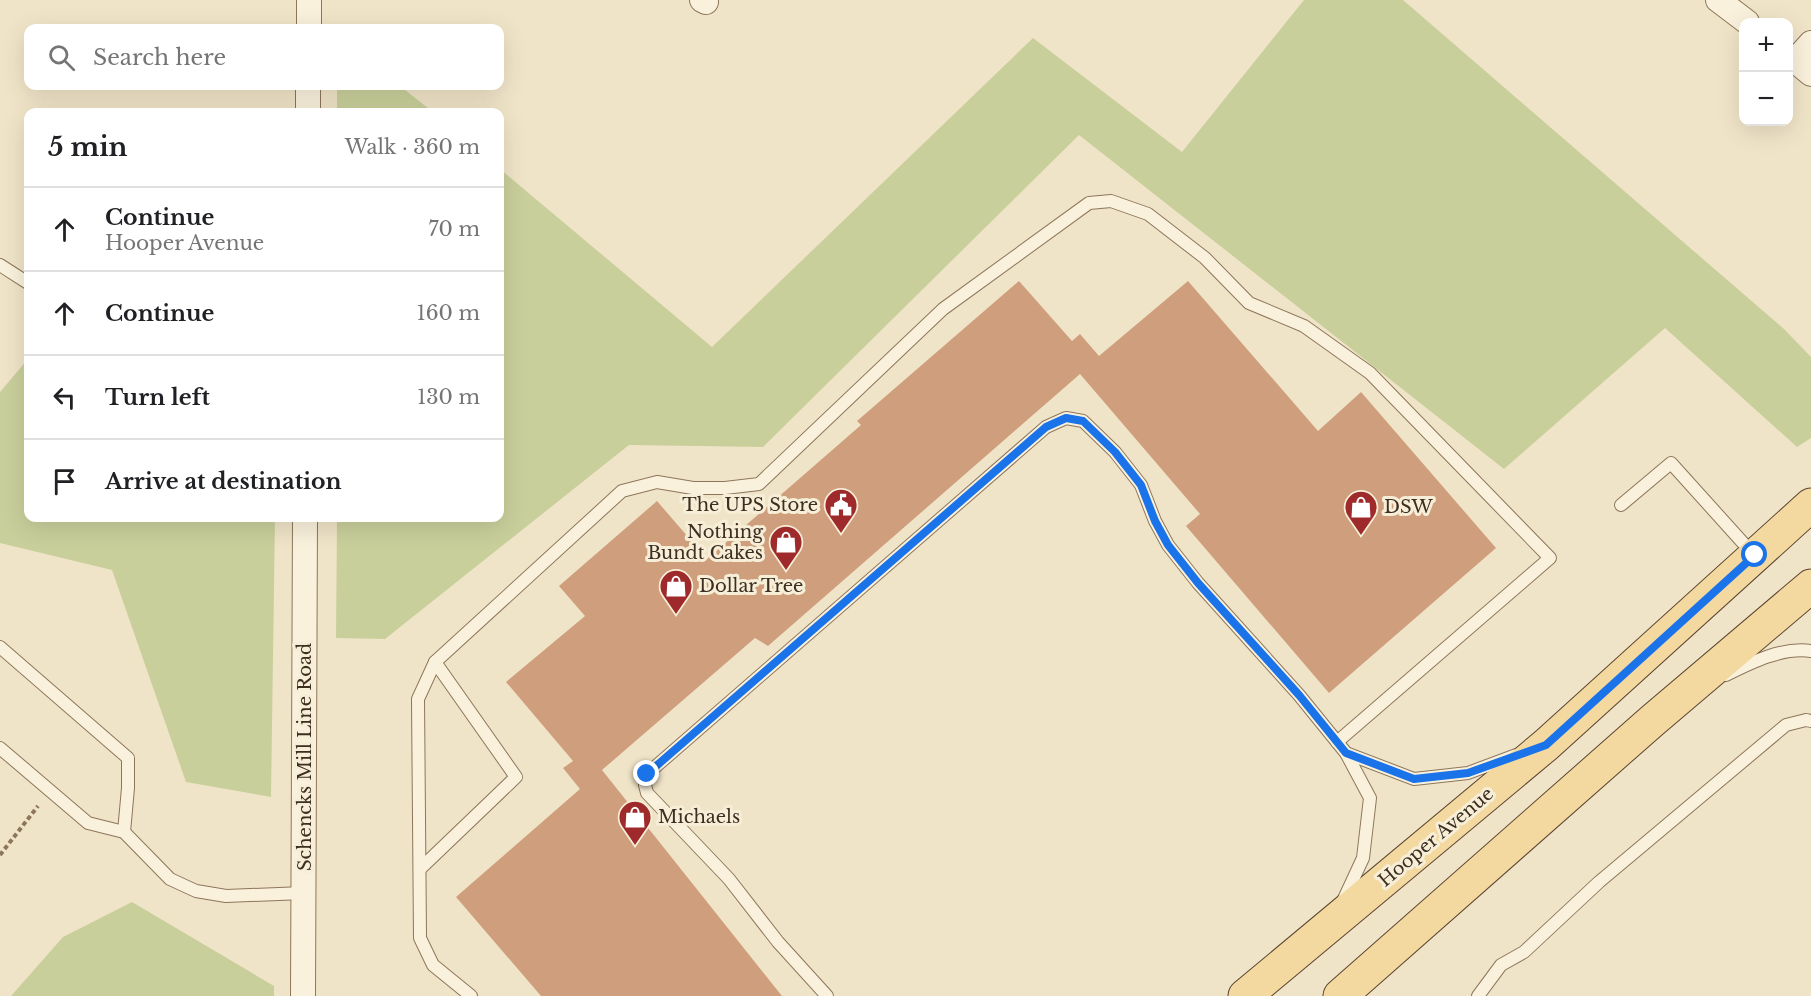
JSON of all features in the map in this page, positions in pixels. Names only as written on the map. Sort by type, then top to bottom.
[{"type":"main road","name":"Hooper Avenue","points":[[1245,996],[1546,745],[1811,505]]},
{"type":"main road","points":[[1340,996],[1679,698],[1811,586]]},
{"type":"street","points":[[309,0],[309,24]]},
{"type":"street","points":[[1718,0],[1742,18]]},
{"type":"street","points":[[308,90],[308,108]]},
{"type":"street","name":"Schencks Mill Line Road","points":[[303,996],[305,522]]},
{"type":"lane","points":[[471,996],[434,965],[420,939],[418,699],[435,662],[622,491],[657,482],[693,488],[725,488],[759,484],[944,309],[1089,203],[1111,201],[1148,214],[1206,258],[1249,303],[1304,326],[1370,373],[1550,558],[1337,742]]},
{"type":"lane","points":[[0,265],[24,280]]},
{"type":"lane","points":[[827,996],[778,942],[729,879],[647,793],[645,785],[647,774],[1046,427],[1066,418],[1083,421],[1115,452],[1141,485],[1155,521],[1168,545],[1198,583],[1299,695],[1346,753],[1370,798],[1363,858],[1333,924]]},
{"type":"lane","points":[[1621,505],[1671,463],[1755,555]]},
{"type":"lane","points":[[0,647],[128,758],[124,832]]},
{"type":"lane","points":[[1679,698],[1769,656],[1802,650],[1811,651]]},
{"type":"lane","points":[[421,868],[516,777],[435,662]]},
{"type":"lane","points":[[1478,996],[1501,965],[1524,952],[1599,882],[1786,725],[1806,720],[1811,722]]},
{"type":"lane","points":[[1346,753],[1414,779],[1468,773],[1546,745]]},
{"type":"lane","points":[[0,748],[88,823],[124,832],[170,879],[196,891],[226,896],[304,893]]},
{"type":"path","points":[[0,855],[50,791]]},
{"type":"green space","points":[[1304,0],[1403,0],[1784,329],[1811,357],[1811,438],[1797,447],[1665,328],[1504,469],[1079,135],[763,447],[629,445],[385,639],[336,638],[337,522],[504,522],[504,172],[712,347],[1033,38],[1182,152]]},
{"type":"green space","points":[[337,90],[405,90],[428,108],[337,108]]},
{"type":"green space","points":[[24,364],[24,522],[275,522],[271,797],[186,782],[112,570],[0,543],[0,392]]},
{"type":"green space","points":[[132,902],[274,986],[274,996],[11,996],[63,937]]},
{"type":"building","points":[[1019,281],[1072,341],[1080,334],[1099,356],[1188,281],[1318,431],[1361,392],[1496,548],[1329,693],[1186,526],[1200,514],[1080,374],[768,646],[755,638],[602,770],[782,996],[541,996],[456,897],[580,789],[563,768],[573,761],[506,682],[585,616],[559,586],[657,501],[707,559],[861,425],[857,421]]},
{"type":"place","name":"The UPS Store","points":[[841,534]]},
{"type":"place","name":"DSW","points":[[1361,536]]},
{"type":"place","name":"Nothing Bundt Cakes","points":[[786,571]]},
{"type":"place","name":"Dollar Tree","points":[[676,615]]},
{"type":"place","name":"Michaels","points":[[635,846]]},
{"type":"route","points":[[647,774],[1046,427],[1066,418],[1083,421],[1115,452],[1141,485],[1155,521],[1168,545],[1198,583],[1299,695],[1346,753],[1414,779],[1468,773],[1546,745],[1755,555]]}]
